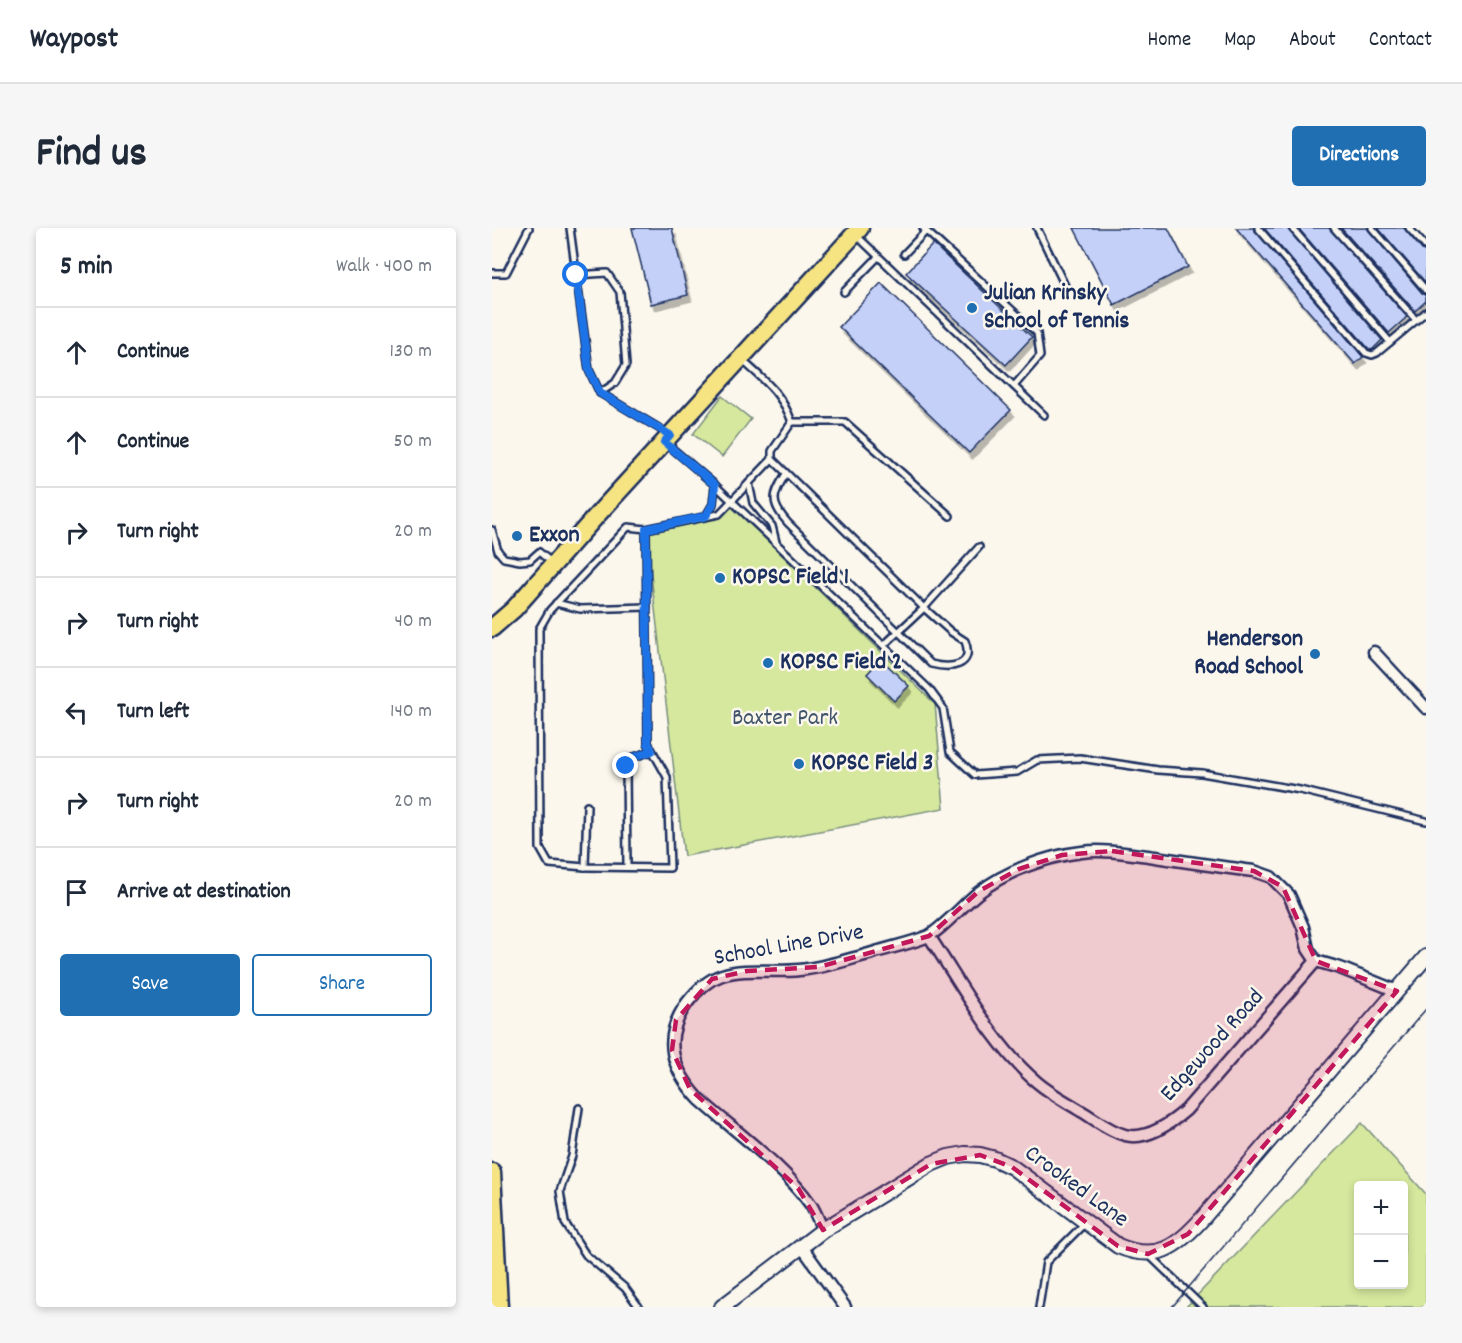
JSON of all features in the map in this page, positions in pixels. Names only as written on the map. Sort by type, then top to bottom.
[{"type":"main road","points":[[492,628],[514,609],[857,231]]},
{"type":"main road","points":[[492,1172],[499,1307]]},
{"type":"street","points":[[1374,652],[1426,708]]},
{"type":"street","name":"School Line Drive","points":[[823,1230],[812,1207],[798,1188],[690,1089],[676,1066],[672,1037],[676,1020],[692,997],[712,979],[723,974],[747,971],[799,970],[819,967],[929,936],[979,891],[1018,869],[1062,855],[1085,851],[1112,851],[1254,871],[1271,877],[1289,895],[1303,927],[1308,949],[1316,961]]},
{"type":"street","name":"Edgewood Road","points":[[929,936],[998,1042],[1038,1084],[1111,1130],[1127,1136],[1143,1135],[1156,1130],[1173,1122],[1186,1110],[1316,961]]},
{"type":"street","points":[[1148,1254],[1162,1251],[1176,1244],[1188,1234],[1426,957]]},
{"type":"street","points":[[1316,961],[1397,991]]},
{"type":"street","name":"Crooked Lane","points":[[722,1307],[823,1230],[931,1164],[948,1157],[965,1154],[980,1155],[1012,1167],[1118,1246],[1132,1252],[1148,1254]]},
{"type":"street","points":[[802,1248],[845,1307]]},
{"type":"lane","points":[[492,273],[506,273],[529,228]]},
{"type":"lane","points":[[570,228],[589,370],[600,393],[667,438],[929,689],[944,708],[950,752],[975,775],[1017,772],[1037,760],[1080,758],[1158,770],[1202,773],[1300,790],[1426,821]]},
{"type":"lane","points":[[1037,228],[1068,292]]},
{"type":"lane","points":[[1257,228],[1366,353],[1372,355],[1377,353],[1426,312]]},
{"type":"lane","points":[[1292,228],[1390,342]]},
{"type":"lane","points":[[1334,228],[1416,320]]},
{"type":"lane","points":[[1372,228],[1426,290]]},
{"type":"lane","points":[[1409,228],[1426,247]]},
{"type":"lane","points":[[904,254],[925,229],[1037,333],[1040,356],[1014,386]]},
{"type":"lane","points":[[857,231],[878,257],[1044,415]]},
{"type":"lane","points":[[844,292],[878,257]]},
{"type":"lane","points":[[576,275],[607,273],[620,292],[626,365],[615,383],[600,393]]},
{"type":"lane","points":[[740,358],[780,397],[792,422]]},
{"type":"lane","points":[[786,474],[776,489],[775,503],[778,512],[931,664],[947,666],[963,663],[968,656],[965,641],[924,608],[772,459],[772,452],[792,422]]},
{"type":"lane","points":[[792,422],[845,422],[950,516]]},
{"type":"lane","points":[[646,529],[648,743],[667,777],[670,868],[585,867],[549,864],[540,848],[539,629],[556,603],[628,527],[646,529],[719,514],[772,459]]},
{"type":"lane","points":[[749,483],[749,494],[753,503],[772,526],[777,544]]},
{"type":"lane","points":[[706,516],[713,504],[715,485]]},
{"type":"lane","points":[[492,530],[498,551],[504,558],[530,560],[539,552],[554,564]]},
{"type":"lane","points":[[884,645],[924,608],[979,548]]},
{"type":"lane","points":[[556,603],[580,609],[646,607]]},
{"type":"lane","points":[[627,867],[626,766],[631,758],[652,751]]},
{"type":"lane","points":[[585,867],[587,806]]},
{"type":"lane","points":[[579,1108],[573,1149],[560,1191],[565,1223],[586,1255],[625,1288],[639,1307]]},
{"type":"lane","points":[[1039,1307],[1046,1262],[1086,1222]]},
{"type":"lane","points":[[1148,1254],[1203,1307]]},
{"type":"highlighted area","points":[[1112,851],[1254,871],[1283,887],[1316,961],[1397,991],[1188,1234],[1148,1254],[1118,1246],[1012,1167],[980,1155],[931,1164],[823,1230],[798,1188],[690,1089],[672,1050],[676,1020],[712,979],[747,971],[819,967],[929,936],[979,891],[1019,869],[1062,855]]},
{"type":"green space","points":[[722,396],[751,419],[722,457],[693,434]]},
{"type":"green space","name":"Baxter Park","points":[[731,505],[935,704],[944,808],[684,856],[646,532]]},
{"type":"green space","points":[[1362,1123],[1426,1194],[1426,1307],[1186,1307]]},
{"type":"building","points":[[632,228],[672,228],[688,295],[651,304]]},
{"type":"building","points":[[1074,228],[1168,228],[1188,267],[1114,305]]},
{"type":"building","points":[[1236,228],[1253,228],[1363,357],[1355,364]]},
{"type":"building","points":[[1264,228],[1287,228],[1382,340],[1372,350],[1369,349]]},
{"type":"building","points":[[1298,228],[1329,228],[1407,317],[1389,333]]},
{"type":"building","points":[[1341,228],[1367,228],[1426,295],[1426,301],[1415,311]]},
{"type":"building","points":[[1378,228],[1404,228],[1426,252],[1426,283]]},
{"type":"building","points":[[933,244],[1032,337],[1006,365],[906,273]]},
{"type":"building","points":[[881,283],[1011,410],[969,453],[839,327]]},
{"type":"building","points":[[881,659],[909,686],[894,701],[867,674]]},
{"type":"tram line","points":[[1172,1307],[1426,1009]]},
{"type":"place","name":"Julian Krinsky School of Tennis","points":[[972,308]]},
{"type":"place","name":"Exxon","points":[[517,536]]},
{"type":"place","name":"KOPSC Field 1","points":[[720,578]]},
{"type":"place","name":"Henderson Road School","points":[[1315,654]]},
{"type":"place","name":"KOPSC Field 2","points":[[768,663]]},
{"type":"place","name":"KOPSC Field 3","points":[[799,764]]},
{"type":"route","points":[[576,275],[589,370],[600,393],[670,435],[664,442],[715,485],[713,504],[706,516],[646,529],[648,743],[652,751],[631,758],[627,761],[626,766]]}]
